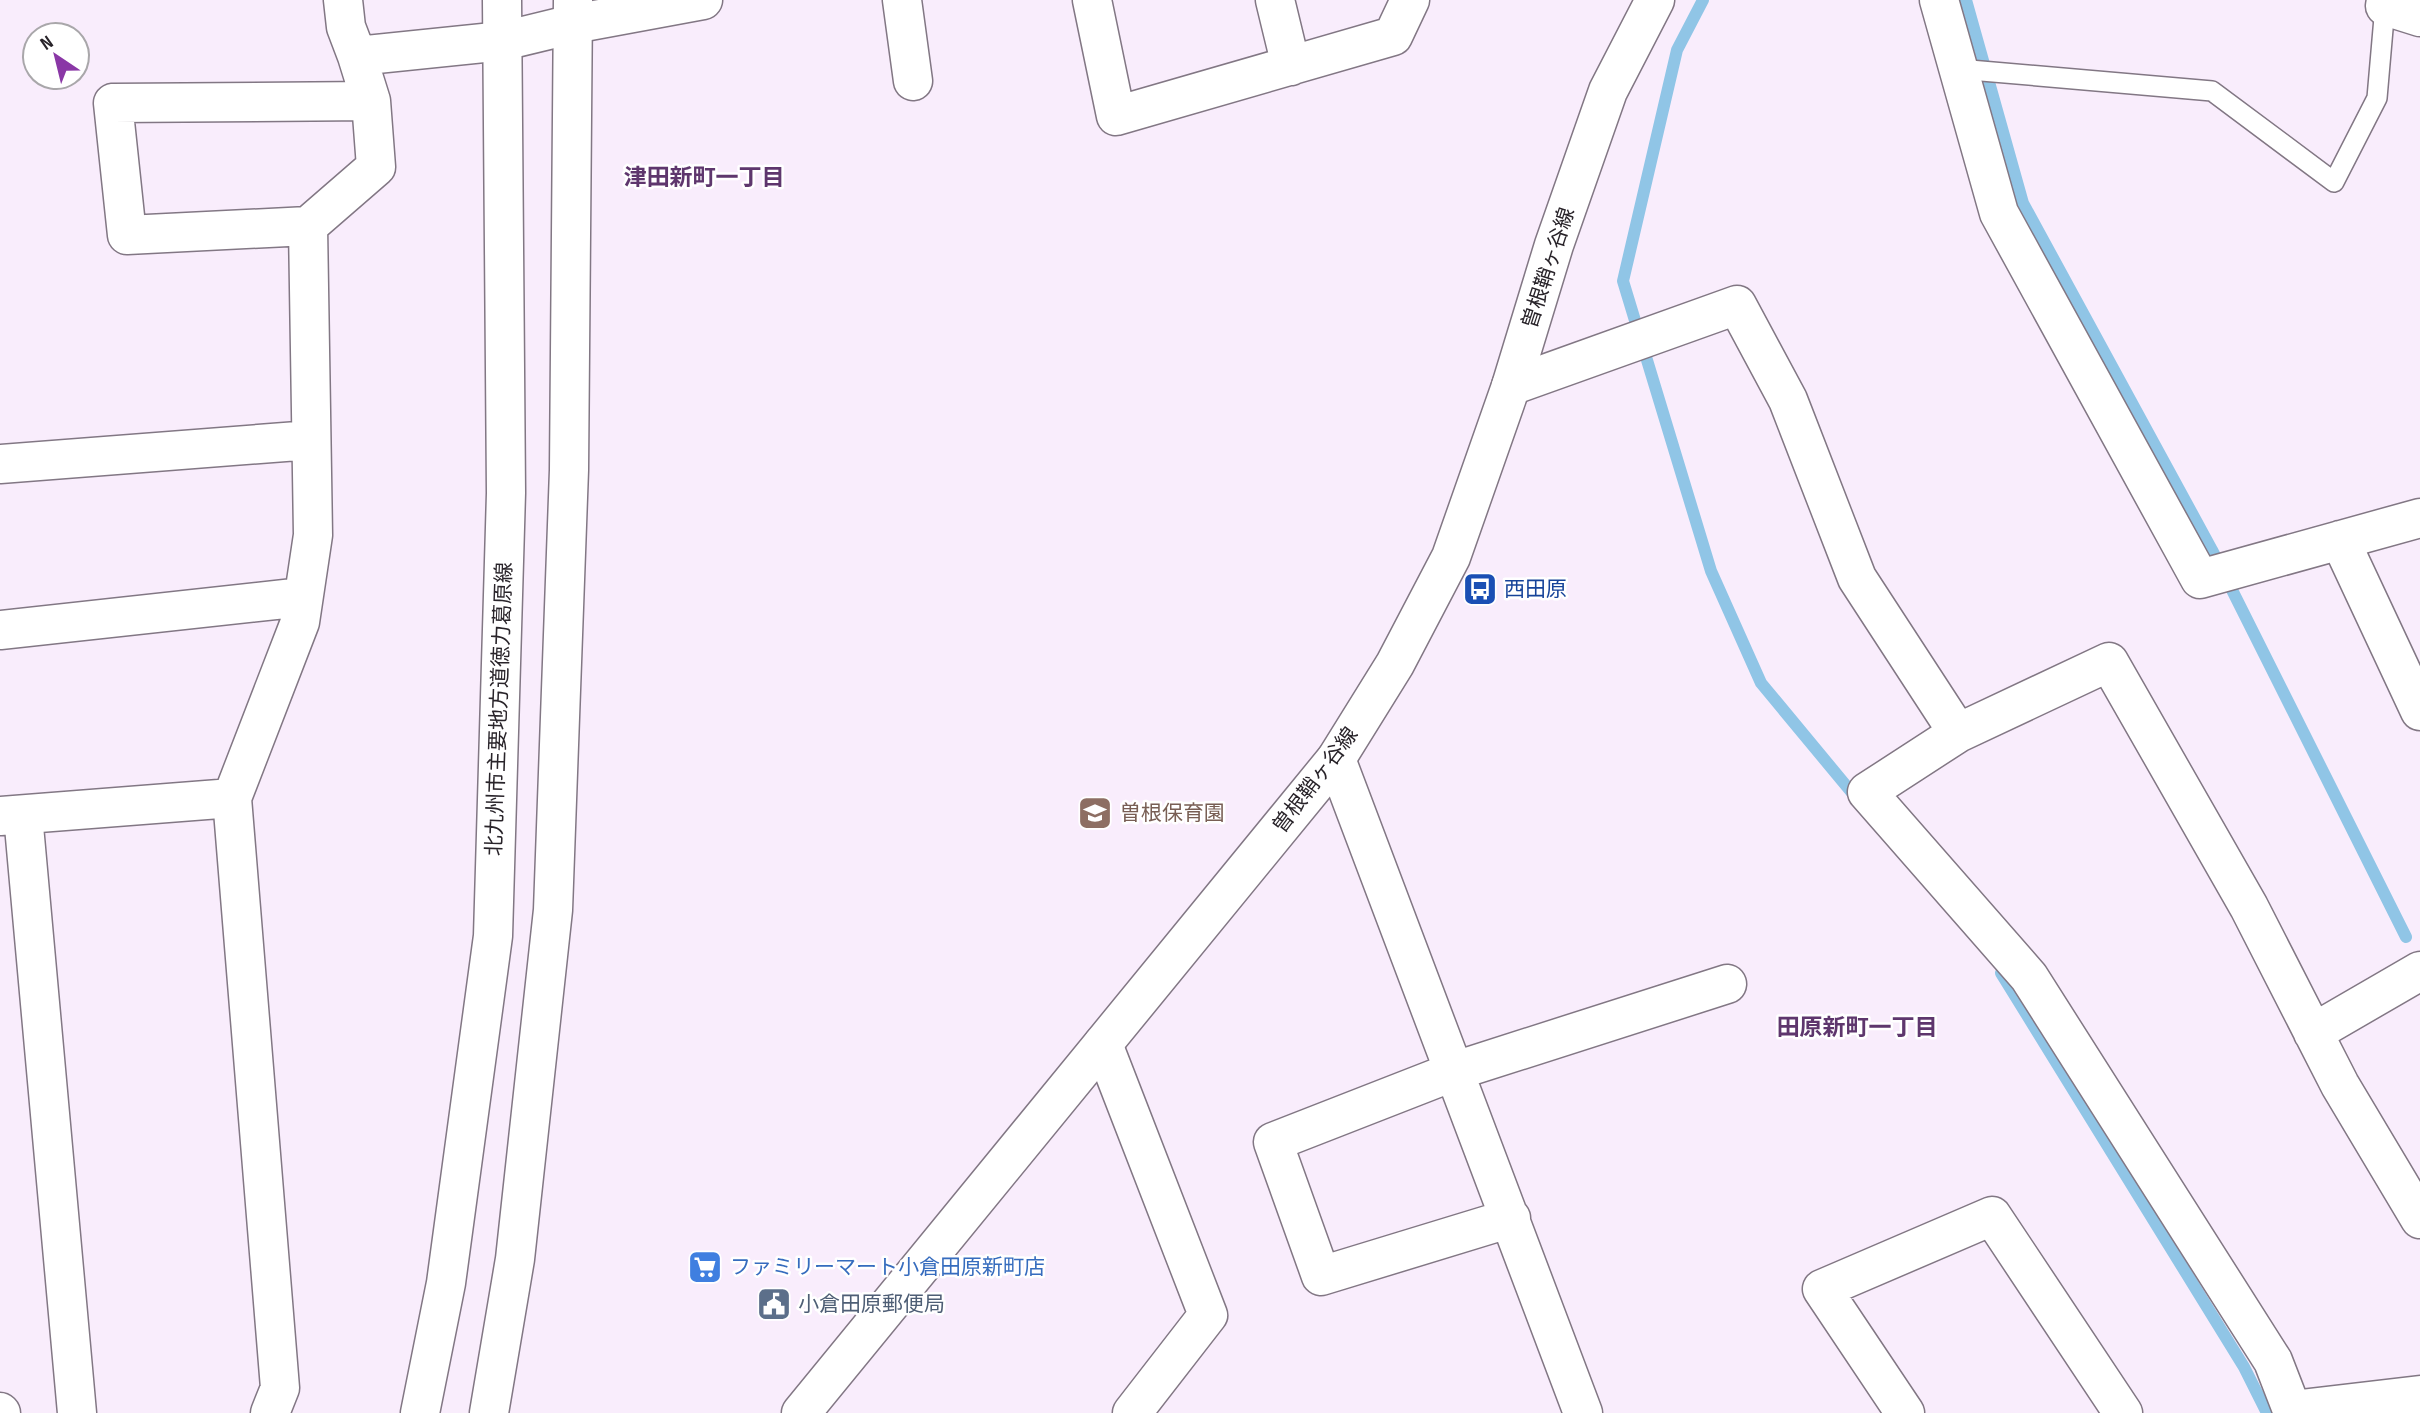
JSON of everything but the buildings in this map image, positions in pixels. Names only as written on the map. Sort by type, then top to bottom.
[{"type":"street","points":[[344,0],[346,27],[371,100],[376,167],[308,226],[127,235],[113,103],[371,100]]},
{"type":"street","name":"北九州市主要地方道徳力葛原線","points":[[420,1413],[446,1283],[493,936],[506,493],[502,0]]},
{"type":"street","points":[[357,55],[503,41],[573,12],[703,0]]},
{"type":"street","points":[[902,0],[914,81]]},
{"type":"street","points":[[1092,0],[1116,116],[1393,36],[1410,0]]},
{"type":"street","points":[[1275,0],[1291,66]]},
{"type":"street","name":"曽根鞘ヶ谷線","points":[[801,1413],[1336,759],[1395,664],[1451,557],[1511,386],[1554,245],[1608,91],[1655,0]]},
{"type":"street","points":[[1939,0],[1999,213],[2200,579],[2420,518]]},
{"type":"street","points":[[489,1413],[515,1259],[553,910],[569,470],[573,12]]},
{"type":"street","points":[[270,1413],[280,1388],[232,798],[300,622],[313,535],[308,226]]},
{"type":"street","points":[[1511,386],[1737,305],[1788,400],[1857,578],[1958,733]]},
{"type":"street","points":[[0,464],[311,440]]},
{"type":"street","points":[[2340,540],[2419,707]]},
{"type":"street","points":[[0,630],[303,597]]},
{"type":"street","points":[[2420,1219],[2340,1085],[2249,907],[2109,662],[1958,733],[1867,792],[2029,977],[2273,1360],[2292,1410],[2420,1395]]},
{"type":"street","points":[[1336,759],[1583,1413]]},
{"type":"street","points":[[77,1413],[11,816],[232,798]]},
{"type":"street","points":[[2313,1033],[2420,971]]},
{"type":"street","points":[[1511,1217],[1321,1276],[1273,1142],[1455,1071],[1727,984]]},
{"type":"street","points":[[1103,1044],[1208,1315],[1132,1413]]},
{"type":"street","points":[[1905,1413],[1822,1289],[1992,1216],[2123,1413]]},
{"type":"lane","points":[[1958,69],[2212,91],[2334,182],[2377,98],[2397,8]]},
{"type":"waterway","points":[[1703,0],[1677,50],[1623,281],[1711,571],[1761,683],[1858,800]]},
{"type":"waterway","points":[[1966,0],[2023,203],[2212,550],[2406,937]]},
{"type":"waterway","points":[[2001,973],[2244,1367],[2267,1413]]},
{"type":"place","name":"西田原","points":[[1480,589]]},
{"type":"place","name":"曽根保育園","points":[[1095,813]]},
{"type":"place","name":"ファミリーマート小倉田原新町店","points":[[705,1267]]},
{"type":"place","name":"小倉田原郵便局","points":[[774,1304]]},
{"type":"district","name":"津田新町一丁目","points":[[704,177]]},
{"type":"district","name":"田原新町一丁目","points":[[1857,1027]]}]
